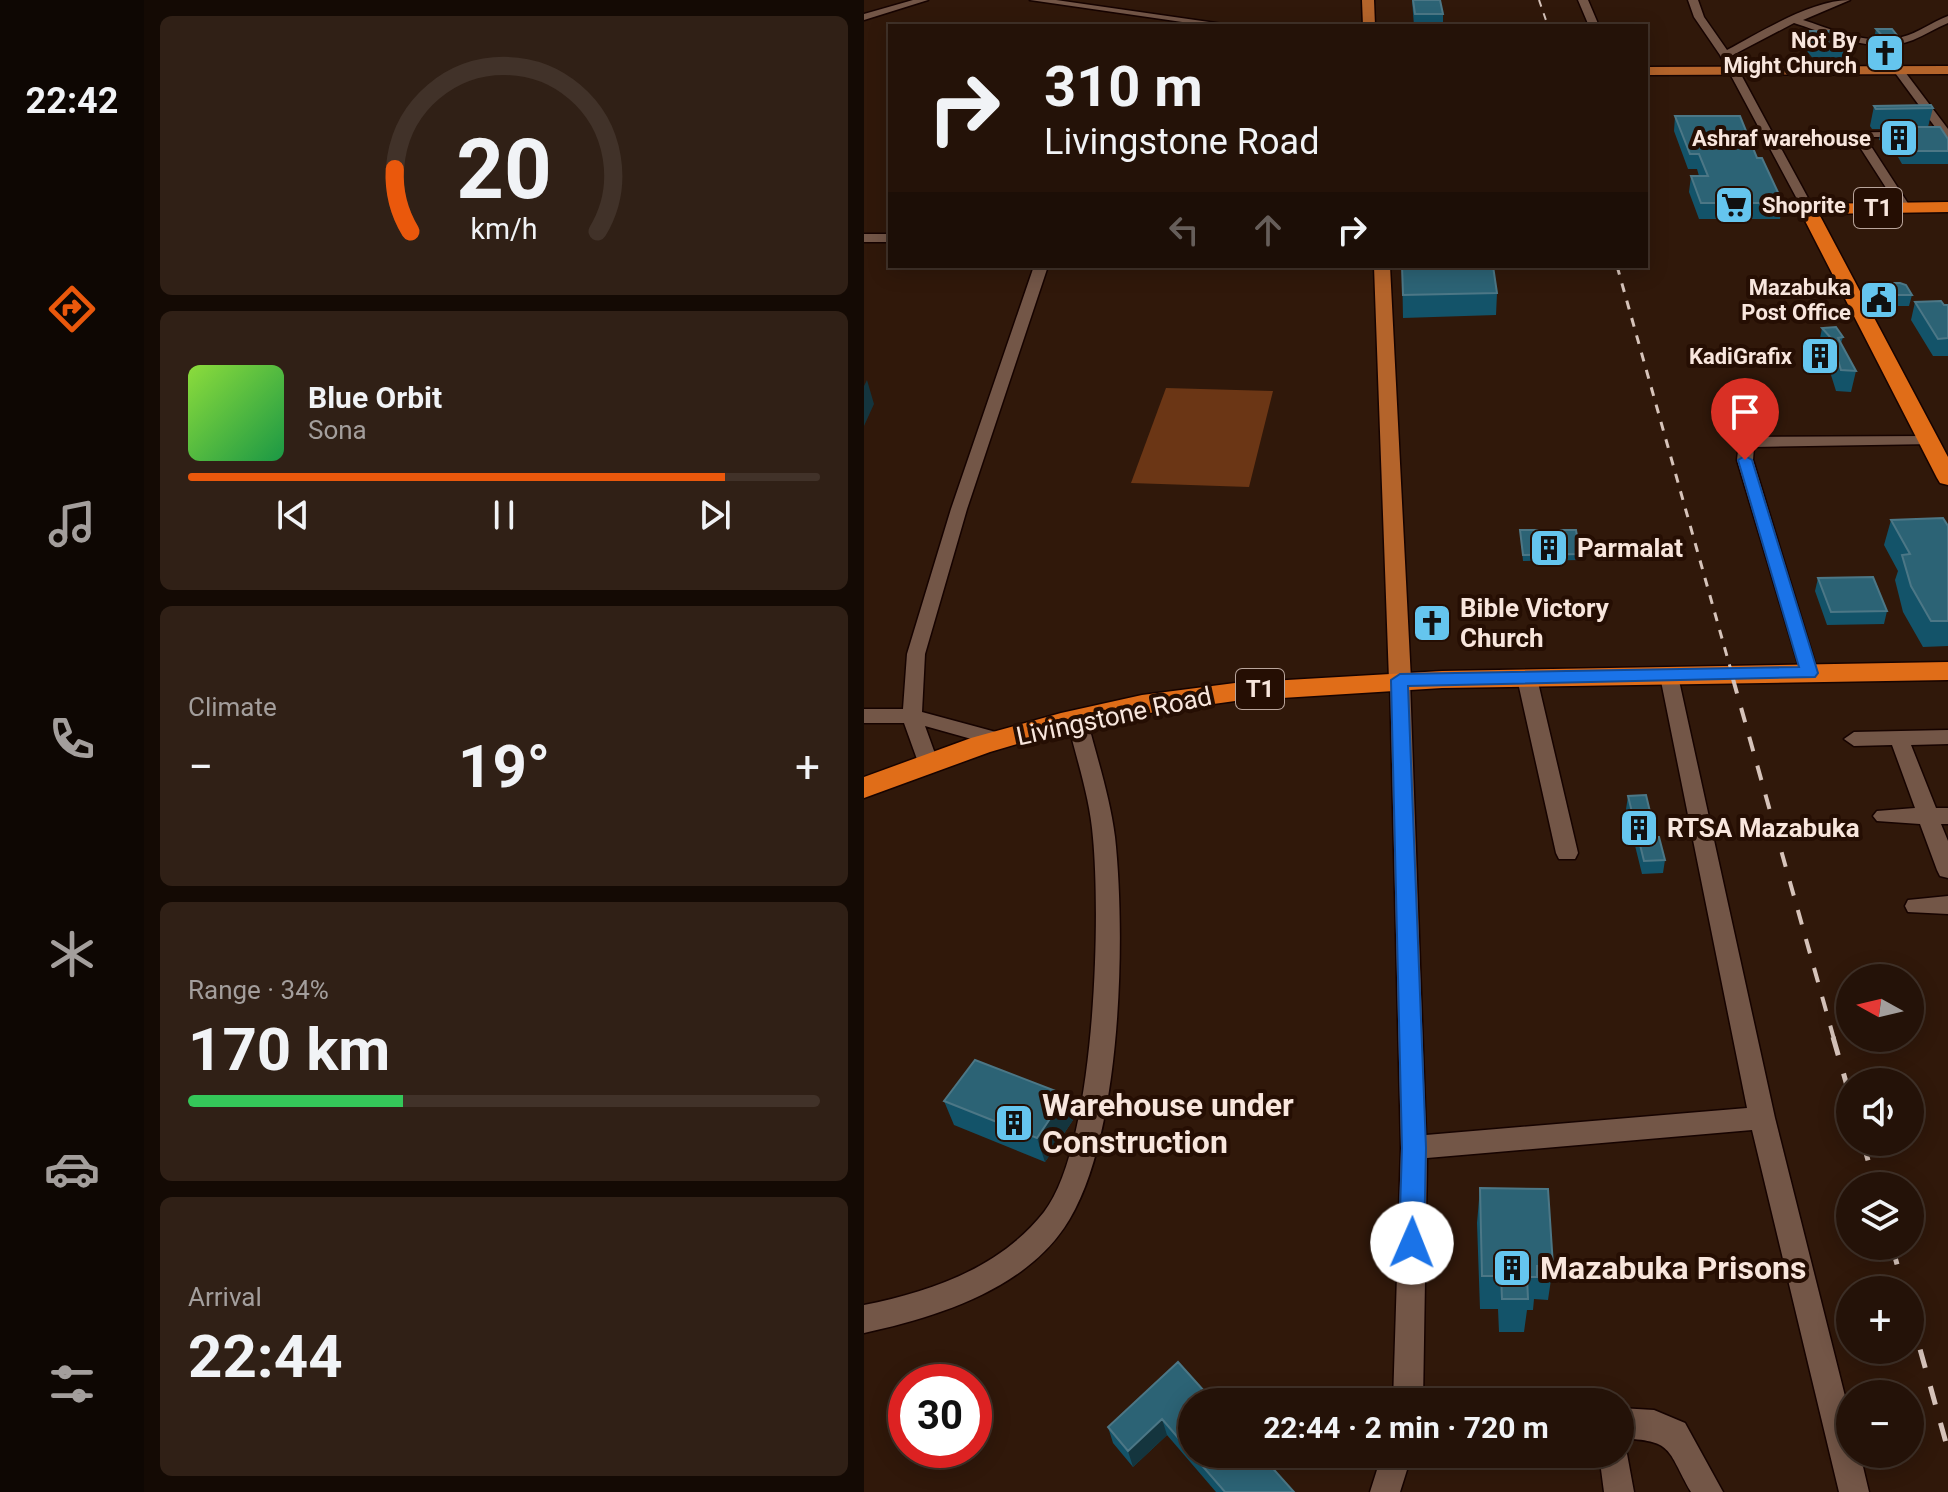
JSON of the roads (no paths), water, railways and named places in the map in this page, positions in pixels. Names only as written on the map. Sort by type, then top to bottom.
[{"type":"highway","name":"T1","points":[[1948,207],[1808,209],[1948,477]]},
{"type":"highway","name":"Livingstone Road","points":[[864,788],[928,762],[1077,719],[1180,699],[1250,690],[1400,680],[1948,671]]},
{"type":"main road","points":[[1368,0],[1369,24]]},
{"type":"main road","points":[[1648,71],[1948,70]]},
{"type":"main road","points":[[1382,268],[1400,680]]},
{"type":"street","points":[[864,17],[923,0]]},
{"type":"street","points":[[1035,0],[1217,24]]},
{"type":"street","points":[[1583,0],[1593,24]]},
{"type":"street","points":[[1693,0],[1699,17],[1725,55],[1808,209]]},
{"type":"street","points":[[1725,55],[1794,20],[1845,0]]},
{"type":"street","points":[[1794,20],[1864,40],[1899,41],[1948,19]]},
{"type":"street","points":[[1916,35],[1943,34]]},
{"type":"street","points":[[1898,70],[1947,135]]},
{"type":"street","points":[[1768,138],[1857,134],[1947,135]]},
{"type":"street","points":[[1857,134],[1905,208]]},
{"type":"street","points":[[864,238],[888,238]]},
{"type":"street","points":[[928,762],[912,716],[916,654],[959,509],[1040,268]]},
{"type":"street","points":[[1809,673],[1745,460],[1747,442],[1928,441]]},
{"type":"street","points":[[1669,676],[1762,1118],[1854,1492]]},
{"type":"street","points":[[1527,678],[1567,853]]},
{"type":"street","points":[[1400,680],[1414,1148],[1408,1388]]},
{"type":"street","points":[[864,716],[912,716],[1000,740]]},
{"type":"street","points":[[864,1319],[895,1314],[955,1293],[993,1273],[1032,1244],[1056,1218],[1073,1189],[1089,1130],[1101,1022],[1108,898],[1104,835],[1077,719]]},
{"type":"street","points":[[1854,739],[1948,737]]},
{"type":"street","points":[[1899,738],[1938,817],[1948,870]]},
{"type":"street","points":[[1884,816],[1938,817]]},
{"type":"street","points":[[1916,906],[1948,905]]},
{"type":"street","points":[[1414,1148],[1762,1118]]},
{"type":"street","points":[[1634,1424],[1654,1425],[1674,1434],[1708,1492]]},
{"type":"street","points":[[1385,1492],[1393,1468]]},
{"type":"street","points":[[1616,1468],[1619,1492]]},
{"type":"railway","points":[[1539,0],[1547,24]]},
{"type":"railway","points":[[1618,268],[1734,681]]},
{"type":"railway","points":[[1733,679],[1834,1039]]},
{"type":"railway","points":[[1833,1037],[1842,1068]]},
{"type":"railway","points":[[1867,1156],[1871,1172]]},
{"type":"railway","points":[[1896,1260],[1900,1276]]},
{"type":"railway","points":[[1924,1363],[1948,1450]]},
{"type":"place","name":"Not By Might Church","points":[[1885,53]]},
{"type":"place","name":"Ashraf warehouse","points":[[1899,138]]},
{"type":"place","name":"Shoprite","points":[[1734,205]]},
{"type":"place","name":"Mazabuka Post Office","points":[[1879,300]]},
{"type":"place","name":"KadiGrafix","points":[[1820,356]]},
{"type":"place","name":"Parmalat","points":[[1549,548]]},
{"type":"place","name":"Bible Victory Church","points":[[1432,623]]},
{"type":"place","name":"RTSA Mazabuka","points":[[1639,828]]},
{"type":"place","name":"Warehouse under Construction","points":[[1014,1123]]},
{"type":"place","name":"Mazabuka Prisons","points":[[1512,1268]]}]
